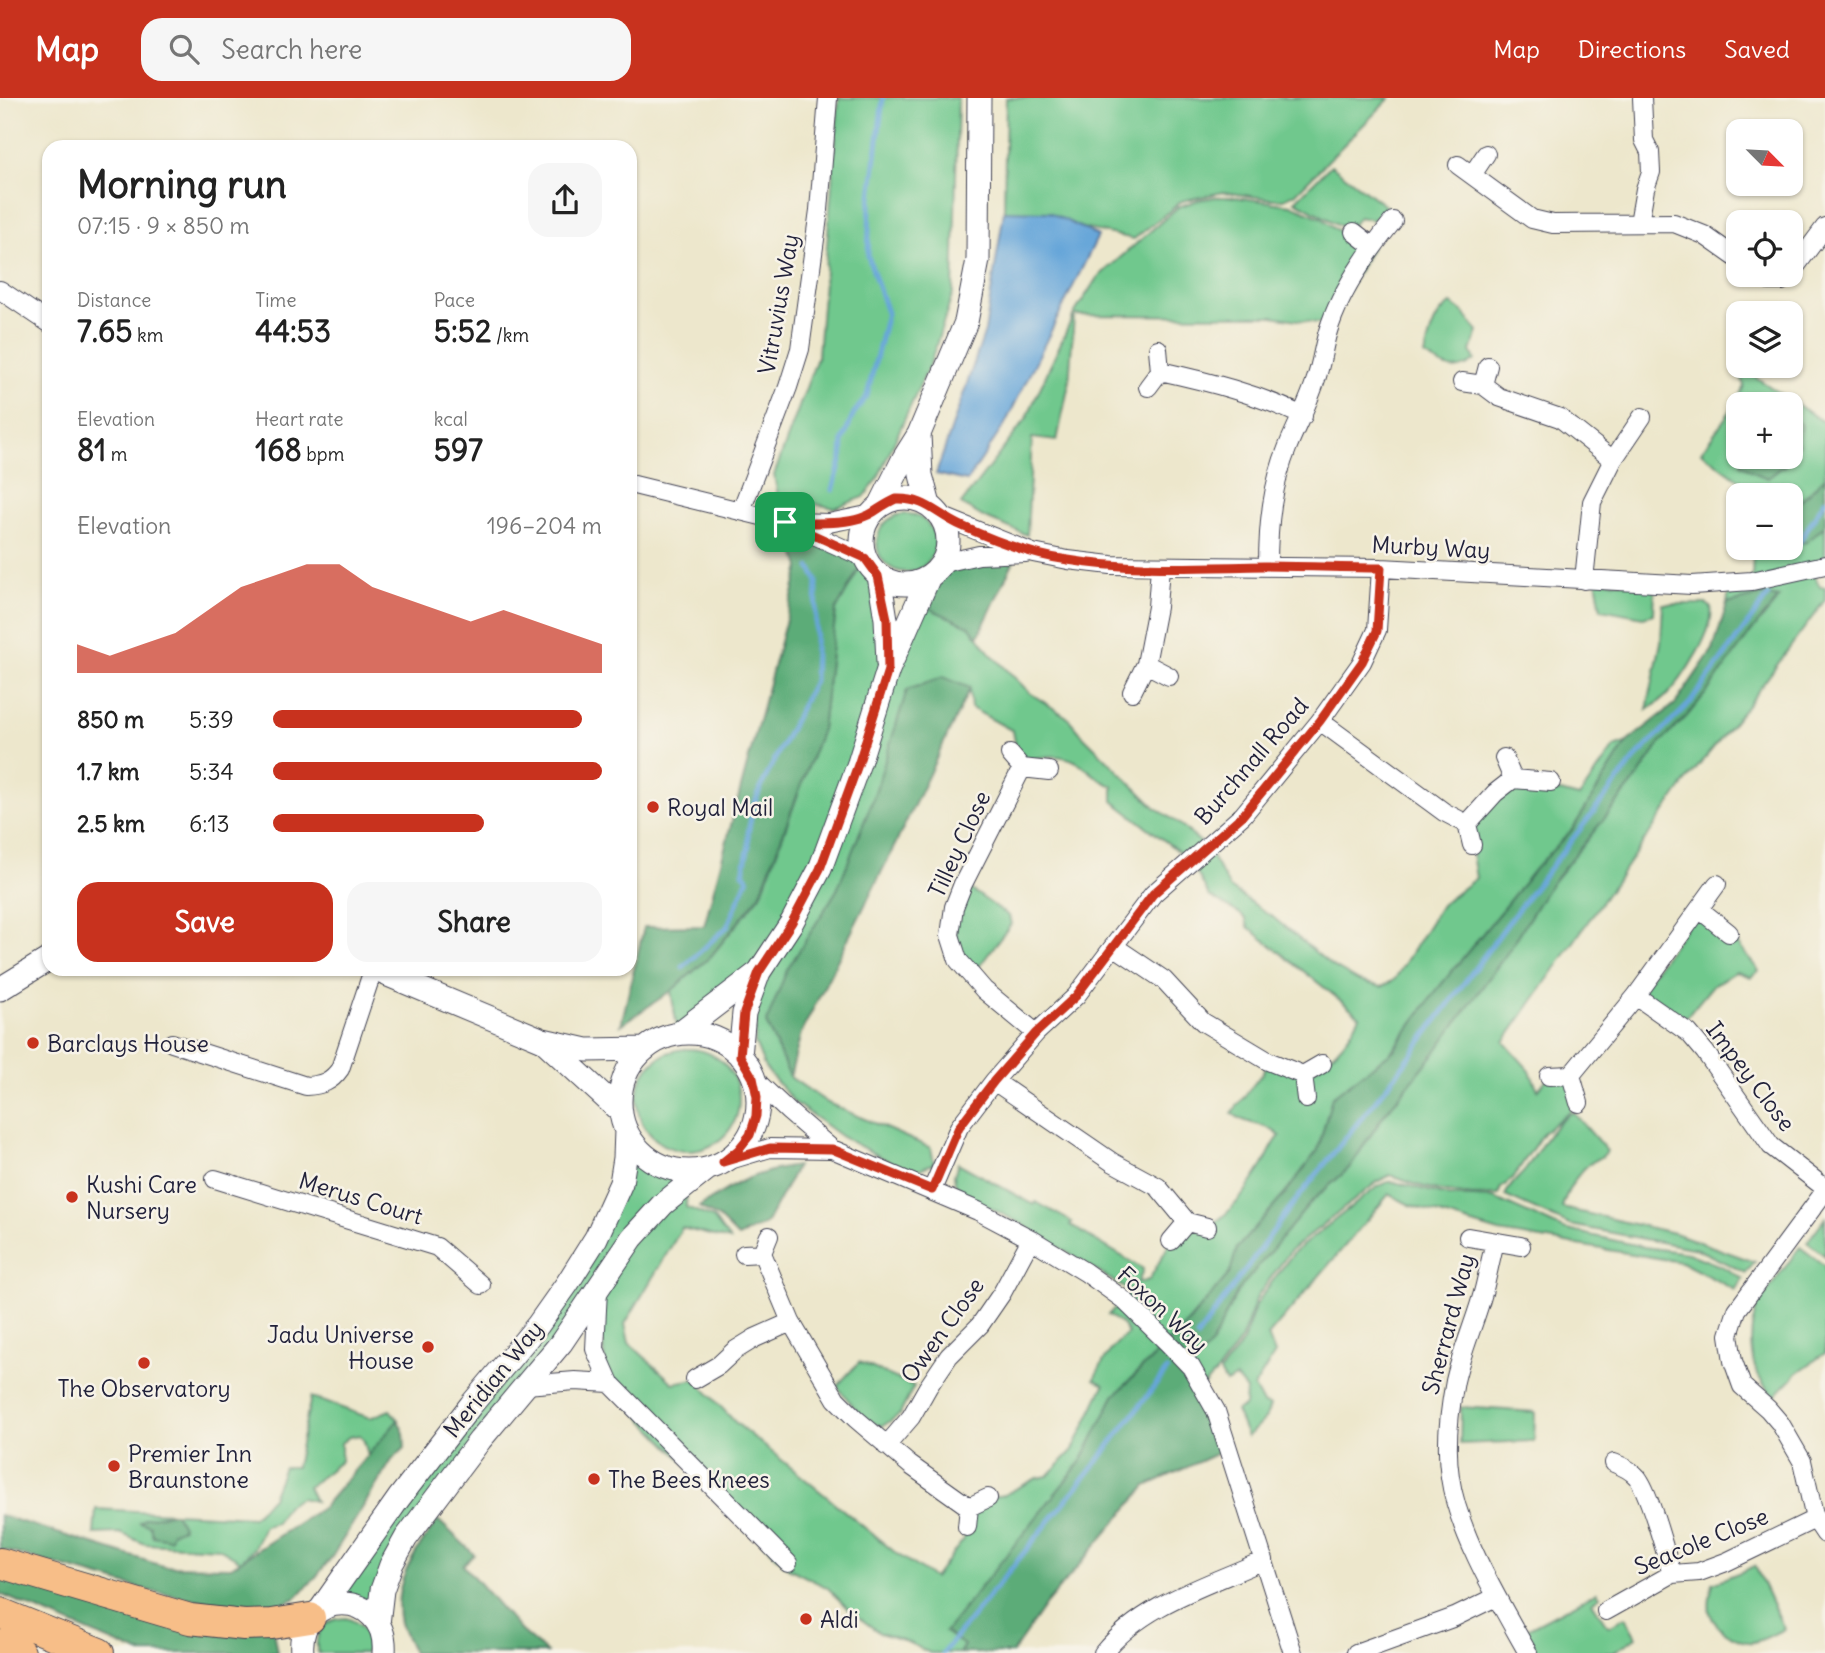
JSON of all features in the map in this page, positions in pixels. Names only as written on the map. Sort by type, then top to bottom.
[{"type":"highway","points":[[0,1563],[190,1619],[244,1625],[272,1624],[315,1614]]},
{"type":"highway","points":[[0,1613],[99,1653]]},
{"type":"highway","points":[[0,1645],[20,1653]]},
{"type":"street","name":"Vitruvius Way","points":[[741,512],[800,349],[819,211],[828,98]]},
{"type":"street","points":[[888,670],[887,619],[862,535],[919,434],[966,322],[978,260],[979,98]]},
{"type":"street","points":[[1639,223],[1651,172],[1650,152],[1644,140],[1642,98]]},
{"type":"street","points":[[1486,154],[1465,170],[1532,219],[1553,224],[1674,223],[1691,228],[1726,251]]},
{"type":"street","points":[[1268,566],[1269,520],[1276,482],[1288,445],[1316,379],[1330,325],[1344,292],[1372,246],[1393,221]]},
{"type":"street","points":[[1803,257],[1825,227]]},
{"type":"street","points":[[1354,232],[1372,246]]},
{"type":"street","points":[[0,290],[42,318]]},
{"type":"street","points":[[1148,387],[1160,371],[1158,349]]},
{"type":"street","points":[[1483,385],[1488,366]]},
{"type":"street","points":[[1160,371],[1235,388],[1303,415]]},
{"type":"street","points":[[1462,382],[1483,385],[1499,397],[1560,418],[1613,460]]},
{"type":"street","points":[[1584,580],[1592,502],[1613,460],[1642,417]]},
{"type":"street","points":[[740,1056],[744,1013],[759,972],[792,922],[820,869],[859,762],[888,670],[948,547],[947,531],[935,511],[921,475],[919,434]]},
{"type":"street","points":[[637,486],[785,522],[829,523],[876,510],[896,499],[913,499],[935,511]]},
{"type":"street","name":"Murby Way","points":[[935,511],[977,533],[1033,553],[1068,560],[1160,567],[1381,568],[1655,585],[1730,584],[1825,565]]},
{"type":"street","points":[[785,522],[872,567],[894,584],[912,585],[936,571]]},
{"type":"street","name":"Murby Way","points":[[936,571],[979,555],[1033,553]]},
{"type":"street","points":[[1132,692],[1146,664],[1157,607],[1160,567]]},
{"type":"street","name":"Burchnall Road","points":[[932,1190],[959,1127],[994,1081],[1036,1033],[1076,996],[1153,894],[1243,815],[1320,721],[1362,662],[1377,631],[1381,568]]},
{"type":"street","points":[[1146,664],[1169,676]]},
{"type":"street","points":[[1320,721],[1444,811],[1467,824],[1472,845]]},
{"type":"street","points":[[1504,758],[1513,779]]},
{"type":"street","name":"Tilley Close","points":[[1036,1033],[984,990],[958,960],[950,935],[954,907],[1016,761],[1049,771]]},
{"type":"street","points":[[1467,824],[1495,793],[1513,779],[1551,782]]},
{"type":"street","points":[[1549,1076],[1571,1075],[1636,996],[1717,884]]},
{"type":"street","points":[[1699,909],[1730,933]]},
{"type":"street","points":[[1115,947],[1164,980],[1203,1022],[1268,1060],[1303,1075]]},
{"type":"street","points":[[0,989],[42,963]]},
{"type":"street","points":[[678,1034],[759,972]]},
{"type":"street","points":[[172,1043],[306,1086],[325,1083],[334,1078],[340,1069],[372,976]]},
{"type":"street","points":[[388,976],[543,1040],[587,1050],[645,1049]]},
{"type":"street","name":"Impey Close","points":[[1636,996],[1689,1033],[1771,1146],[1825,1190]]},
{"type":"street","points":[[543,1040],[623,1121],[642,1153],[653,1161],[679,1171],[715,1166],[738,1150],[750,1135],[756,1116],[757,1097],[753,1078],[740,1056],[730,1047],[705,1035],[678,1034],[661,1039],[645,1049],[633,1062],[625,1077],[620,1094],[623,1121]]},
{"type":"street","points":[[1303,1075],[1322,1065]]},
{"type":"street","points":[[1303,1075],[1306,1099]]},
{"type":"street","points":[[1571,1075],[1579,1103]]},
{"type":"street","name":"Foxon Way","points":[[753,1078],[832,1149],[932,1190],[1031,1239],[1085,1272],[1124,1300],[1191,1367],[1216,1411],[1293,1653]]},
{"type":"street","points":[[994,1081],[1112,1162],[1158,1187],[1187,1222],[1207,1227]]},
{"type":"street","name":"Meridian Way","points":[[315,1614],[399,1498],[538,1325],[596,1238],[621,1183],[625,1158],[623,1121]]},
{"type":"street","name":"Foxon Way","points":[[715,1166],[770,1148],[832,1149]]},
{"type":"street","name":"Meridian Way","points":[[385,1643],[382,1590],[391,1564],[406,1538],[480,1440],[561,1343],[632,1238],[663,1204],[715,1166]]},
{"type":"street","name":"Merus Court","points":[[215,1179],[437,1247],[481,1285]]},
{"type":"street","points":[[1820,1526],[1797,1450],[1768,1409],[1742,1386],[1733,1361],[1729,1335],[1737,1310],[1825,1190]]},
{"type":"street","points":[[1171,1241],[1187,1222]]},
{"type":"street","points":[[769,1236],[753,1253],[836,1399],[886,1446],[969,1507]]},
{"type":"street","points":[[1468,1237],[1521,1247]]},
{"type":"street","name":"Owen Close","points":[[886,1446],[911,1418],[949,1356],[980,1325],[1002,1293],[1031,1239]]},
{"type":"street","name":"Sherrard Way","points":[[1495,1242],[1484,1290],[1456,1378],[1449,1415],[1450,1478],[1477,1557],[1528,1653]]},
{"type":"street","points":[[598,1290],[595,1349],[610,1383],[788,1563]]},
{"type":"street","points":[[695,1380],[755,1338],[791,1322]]},
{"type":"street","points":[[526,1385],[575,1381],[610,1383]]},
{"type":"street","points":[[1614,1463],[1626,1468],[1637,1478],[1646,1495],[1672,1574]]},
{"type":"street","points":[[969,1507],[988,1498]]},
{"type":"street","points":[[967,1528],[969,1507]]},
{"type":"street","name":"Seacole Close","points":[[1606,1611],[1672,1574],[1699,1572],[1820,1526]]},
{"type":"street","points":[[1102,1653],[1133,1623],[1153,1609],[1264,1560]]},
{"type":"street","points":[[1356,1653],[1455,1617],[1496,1597]]},
{"type":"street","points":[[302,1653],[303,1636],[315,1614],[338,1604],[357,1606],[365,1610],[385,1643]]},
{"type":"green space","points":[[839,98],[958,98],[953,293],[931,361],[877,480],[864,497],[835,508],[778,497],[774,475],[818,355]]},
{"type":"green space","points":[[1006,98],[1390,98],[1295,194],[1284,199],[1271,199],[1223,192],[1182,201],[1134,239],[1004,211]]},
{"type":"green space","points":[[1331,165],[1388,208],[1373,220],[1359,217],[1348,230],[1295,201]]},
{"type":"green space","points":[[1215,197],[1291,205],[1322,218],[1345,236],[1354,232],[1372,246],[1330,325],[1272,316],[1074,315],[1069,383],[1057,441],[1032,438],[1027,535],[983,517],[961,504],[1026,419],[1074,314],[1097,278],[1178,207]]},
{"type":"green space","points":[[1451,304],[1463,312],[1478,332],[1471,351],[1475,360],[1456,369],[1425,356],[1436,319]]},
{"type":"green space","points":[[1741,378],[1757,378],[1778,392],[1741,392],[1744,386]]},
{"type":"green space","points":[[1803,408],[1825,423],[1825,478],[1803,499],[1803,483],[1744,483],[1701,452],[1726,417],[1726,469],[1803,469]]},
{"type":"green space","points":[[1749,469],[1779,469],[1768,478]]},
{"type":"green space","points":[[1825,477],[1825,525],[1803,543],[1803,498]]},
{"type":"green space","points":[[900,514],[912,514],[927,522],[935,537],[935,549],[927,564],[912,572],[900,572],[885,564],[877,549],[877,537],[885,522]]},
{"type":"green space","points":[[785,522],[865,558],[836,610],[822,729],[760,895],[711,956],[671,991],[621,1025],[632,976],[637,976],[637,957],[644,927],[704,926],[800,567]]},
{"type":"green space","points":[[1825,525],[1825,565],[1810,569],[1820,586],[1825,587],[1825,600],[1746,707],[1681,788],[1504,1042],[1530,1071],[1538,1090],[1549,1076],[1571,1075],[1579,1103],[1543,1133],[1512,1179],[1500,1189],[1499,1195],[1443,1191],[1390,1175],[1377,1182],[1291,1250],[1257,1297],[1241,1340],[1203,1386],[1191,1367],[1211,1345],[1237,1292],[1311,1202],[1349,1168],[1385,1114],[1434,1054],[1512,946],[1547,889],[1638,777],[1661,742],[1710,688],[1778,599],[1762,595],[1727,604],[1730,584],[1752,581],[1753,560],[1803,560],[1803,540],[1813,537]]},
{"type":"green space","points":[[1017,554],[978,637],[969,626],[917,603],[928,579],[943,563]]},
{"type":"green space","points":[[865,558],[879,576],[889,668],[917,603],[970,626],[990,653],[1030,693],[1067,717],[1156,808],[1207,848],[1230,888],[1274,918],[1331,965],[1359,981],[1382,987],[1395,979],[1441,905],[1476,878],[1467,824],[1513,779],[1579,797],[1614,747],[1627,742],[1572,830],[1535,869],[1436,991],[1390,1053],[1332,1097],[1318,1150],[1284,1195],[1237,1248],[1230,1273],[1188,1322],[1114,1396],[1082,1460],[946,1632],[964,1645],[959,1653],[930,1653],[880,1633],[850,1611],[828,1588],[788,1568],[607,1383],[598,1292],[406,1538],[378,1624],[336,1585],[567,1284],[633,1142],[657,1163],[674,1168],[707,1169],[687,1183],[686,1207],[713,1218],[730,1240],[682,1228],[625,1324],[629,1343],[673,1383],[695,1379],[735,1422],[897,1554],[934,1578],[964,1539],[969,1507],[988,1498],[1004,1495],[1037,1478],[1048,1476],[1073,1450],[1104,1385],[1094,1379],[1112,1348],[1128,1334],[1122,1324],[1108,1315],[1133,1289],[1129,1291],[1022,1224],[963,1194],[955,1183],[954,1175],[958,1163],[1034,1205],[1036,1202],[1072,1222],[1070,1225],[1143,1269],[1138,1283],[1149,1280],[1171,1241],[1187,1222],[1207,1227],[1232,1208],[1252,1182],[1280,1136],[1232,1113],[1263,1072],[1268,1061],[1303,1075],[1321,1064],[1336,1050],[1350,1034],[1360,1016],[1248,927],[1246,919],[1240,914],[1209,896],[1191,861],[1113,801],[1113,786],[1080,764],[1063,757],[1025,760],[1017,753],[1013,731],[971,708],[969,688],[872,802],[837,890],[813,929],[766,1023],[790,1077],[828,1103],[931,1148],[934,1163],[918,1170],[904,1169],[842,1137],[794,1102],[765,1068],[755,1043],[758,974],[678,1034],[671,991],[711,956],[761,895],[822,729],[836,610]]},
{"type":"green space","points":[[1596,580],[1655,585],[1654,614],[1643,617],[1601,609]]},
{"type":"green space","points":[[1763,595],[1779,598],[1710,688],[1661,742],[1638,777],[1547,889],[1512,946],[1434,1054],[1385,1113],[1349,1168],[1311,1202],[1237,1292],[1211,1345],[1191,1368],[1229,1448],[1146,1486],[1046,1604],[1012,1653],[960,1653],[964,1645],[945,1632],[1082,1460],[1114,1396],[1187,1324],[1230,1273],[1237,1248],[1284,1195],[1318,1150],[1332,1097],[1394,1050],[1436,991],[1535,869],[1572,830],[1627,742],[1675,704],[1713,649],[1727,604]]},
{"type":"green space","points":[[1663,604],[1706,604],[1711,607],[1711,617],[1703,641],[1680,679],[1665,697],[1647,710],[1661,642]]},
{"type":"green space","points":[[943,677],[970,688],[801,1033],[790,1077],[766,1023],[787,970],[837,890],[872,802],[907,690]]},
{"type":"green space","points":[[963,884],[1009,916],[1011,924],[972,976],[958,960],[954,907]]},
{"type":"green space","points":[[1699,909],[1729,933],[1759,971],[1751,977],[1736,972],[1713,985],[1677,1024],[1636,996]]},
{"type":"green space","points":[[688,1049],[707,1053],[724,1064],[735,1081],[739,1100],[735,1119],[724,1136],[707,1147],[688,1151],[669,1147],[652,1136],[641,1119],[637,1100],[641,1081],[652,1064],[669,1053]]},
{"type":"green space","points":[[1573,1112],[1607,1151],[1580,1173],[1562,1208],[1674,1233],[1755,1262],[1746,1273],[1697,1249],[1570,1225],[1505,1196],[1553,1129]]},
{"type":"green space","points":[[797,1166],[766,1224],[738,1237],[720,1219],[699,1207],[745,1180]]},
{"type":"green space","points":[[1390,1181],[1449,1196],[1494,1198],[1563,1229],[1644,1247],[1688,1253],[1723,1267],[1743,1279],[1735,1290],[1681,1262],[1499,1232],[1410,1205],[1389,1194],[1268,1336],[1275,1354],[1254,1387],[1263,1404],[1270,1405],[1266,1418],[1247,1437],[1236,1411],[1245,1406],[1246,1390],[1236,1378],[1226,1383],[1220,1372],[1243,1342],[1255,1307],[1294,1252],[1378,1186]]},
{"type":"green space","points":[[1825,1218],[1825,1256],[1807,1242]]},
{"type":"green space","points":[[1800,1247],[1825,1266],[1825,1353],[1797,1373],[1775,1396],[1759,1377],[1754,1365],[1751,1341],[1754,1316],[1758,1304]]},
{"type":"green space","points":[[859,1362],[914,1386],[900,1414],[883,1426],[863,1416],[837,1386]]},
{"type":"green space","points":[[311,1397],[370,1418],[390,1410],[398,1420],[370,1462],[360,1435],[349,1437],[341,1443],[341,1461],[308,1487],[315,1501],[300,1498],[286,1506],[276,1523],[264,1526],[254,1548],[241,1561],[219,1548],[145,1544],[120,1533],[94,1534],[96,1509],[253,1517],[272,1497],[284,1467],[296,1467]]},
{"type":"green space","points":[[1461,1407],[1535,1412],[1534,1441],[1460,1444]]},
{"type":"green space","points":[[398,1420],[404,1433],[405,1448],[392,1460],[332,1557],[296,1598],[269,1610],[150,1591],[0,1549],[0,1515],[163,1566],[231,1567],[323,1507]]},
{"type":"green space","points":[[175,1513],[183,1528],[172,1532],[170,1539],[153,1536],[150,1526],[140,1522],[146,1518]]},
{"type":"green space","points":[[438,1520],[474,1554],[463,1565],[521,1631],[547,1653],[413,1653],[400,1623],[399,1594],[407,1568]]},
{"type":"green space","points":[[0,1563],[272,1624],[277,1653],[139,1653],[0,1594]]},
{"type":"green space","points":[[1755,1566],[1784,1629],[1761,1640],[1747,1642],[1731,1636],[1717,1625],[1710,1614],[1709,1600],[1713,1583]]},
{"type":"green space","points":[[1597,1592],[1600,1596],[1592,1602],[1606,1624],[1609,1626],[1625,1617],[1636,1637],[1613,1653],[1537,1653],[1525,1630]]},
{"type":"green space","points":[[346,1618],[357,1623],[364,1631],[366,1653],[318,1653],[317,1639],[322,1628],[332,1621]]},
{"type":"water","points":[[1004,211],[1049,212],[1098,236],[1005,424],[967,481],[936,474],[985,331]]},
{"type":"waterway","points":[[833,490],[842,457],[843,440],[854,413],[867,396],[887,313],[868,256],[870,205],[883,98]]},
{"type":"waterway","points":[[1803,536],[1825,500]]},
{"type":"waterway","points":[[683,967],[727,927],[748,878],[743,873],[753,807],[814,681],[817,580],[810,567]]},
{"type":"waterway","points":[[1197,1337],[1289,1209],[1403,1066],[1525,900],[1638,755],[1690,703],[1768,596]]},
{"type":"waterway","points":[[943,1653],[1097,1462],[1167,1370]]},
{"type":"place","name":"Royal Mail","points":[[653,807]]},
{"type":"place","name":"Barclays House","points":[[33,1043]]},
{"type":"place","name":"Kushi Care Nursery","points":[[72,1197]]},
{"type":"place","name":"Jadu Universe House","points":[[428,1347]]},
{"type":"place","name":"The Observatory","points":[[144,1363]]},
{"type":"place","name":"Premier Inn Braunstone","points":[[114,1466]]},
{"type":"place","name":"The Bees Knees","points":[[594,1479]]},
{"type":"place","name":"Aldi","points":[[806,1619]]},
{"type":"route","points":[[896,499],[913,499],[929,505],[941,516],[977,533],[1033,553],[1068,560],[1111,565],[1196,568],[1381,568],[1377,631],[1362,662],[1320,721],[1243,815],[1153,894],[1076,996],[1036,1033],[994,1081],[959,1127],[932,1190],[832,1149],[770,1148],[723,1162],[738,1150],[750,1135],[756,1116],[757,1097],[753,1078],[740,1056],[744,1013],[759,972],[792,922],[820,869],[859,762],[888,670],[887,619],[878,576],[865,558],[785,522],[829,523],[847,520],[872,514],[880,506],[896,499]]}]
